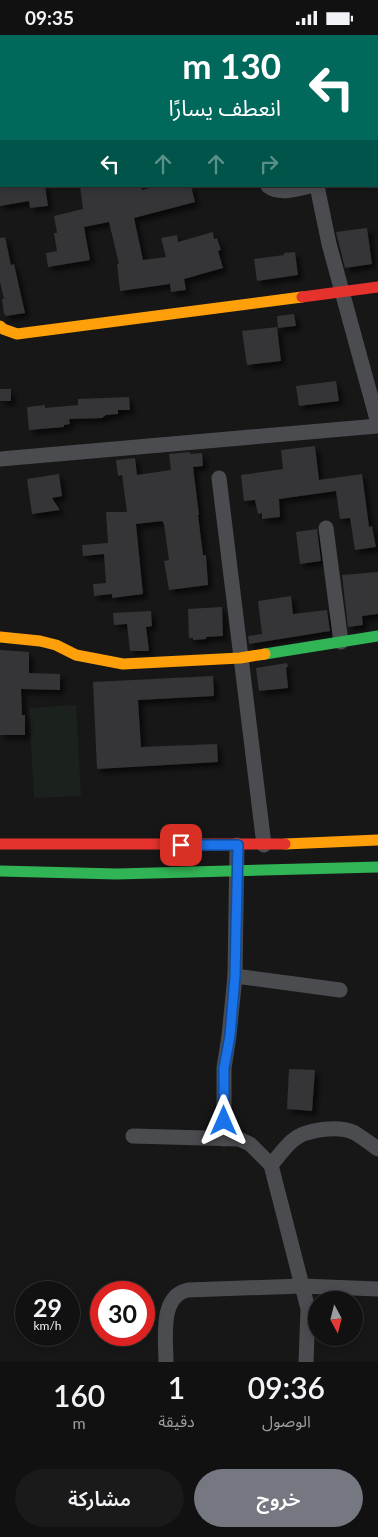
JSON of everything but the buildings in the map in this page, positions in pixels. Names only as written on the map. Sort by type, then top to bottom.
[{"type":"street","points":[[269,187],[280,191],[304,187]]},
{"type":"street","points":[[0,459],[378,425],[329,244],[317,187]]},
{"type":"street","points":[[0,326],[3,329],[17,333],[378,287]]},
{"type":"street","points":[[219,479],[264,845]]},
{"type":"street","points":[[326,528],[341,642]]},
{"type":"street","points":[[0,637],[40,641],[56,645],[76,655],[123,664],[145,664],[240,658],[378,636]]},
{"type":"street","points":[[0,844],[264,845],[378,840]]},
{"type":"street","points":[[224,1139],[224,1068],[230,1036],[235,976],[238,845]]},
{"type":"street","points":[[0,871],[117,873],[236,872],[378,867]]},
{"type":"street","points":[[235,976],[340,989]]},
{"type":"street","points":[[271,1165],[292,1141],[302,1134],[314,1130],[354,1132],[378,1149]]},
{"type":"street","points":[[133,1136],[239,1139],[250,1144],[271,1165],[308,1309],[306,1362]]},
{"type":"street","points":[[166,1362],[166,1316],[169,1305],[180,1291],[302,1287],[378,1289]]},
{"type":"shaded area","points":[[76,705],[81,796],[34,798],[29,708]]},
{"type":"traffic: fast","points":[[265,654],[378,636]]},
{"type":"traffic: fast","points":[[0,871],[117,874],[378,867]]},
{"type":"traffic: slow","points":[[0,326],[17,334],[302,297]]},
{"type":"traffic: slow","points":[[0,637],[40,641],[56,645],[76,655],[123,664],[240,658],[265,654]]},
{"type":"traffic: slow","points":[[285,844],[378,840]]},
{"type":"traffic: jam","points":[[302,297],[378,287]]},
{"type":"traffic: jam","points":[[0,844],[285,844]]},
{"type":"route","points":[[181,845],[238,845],[235,976],[230,1036],[224,1068],[224,1121]]}]
